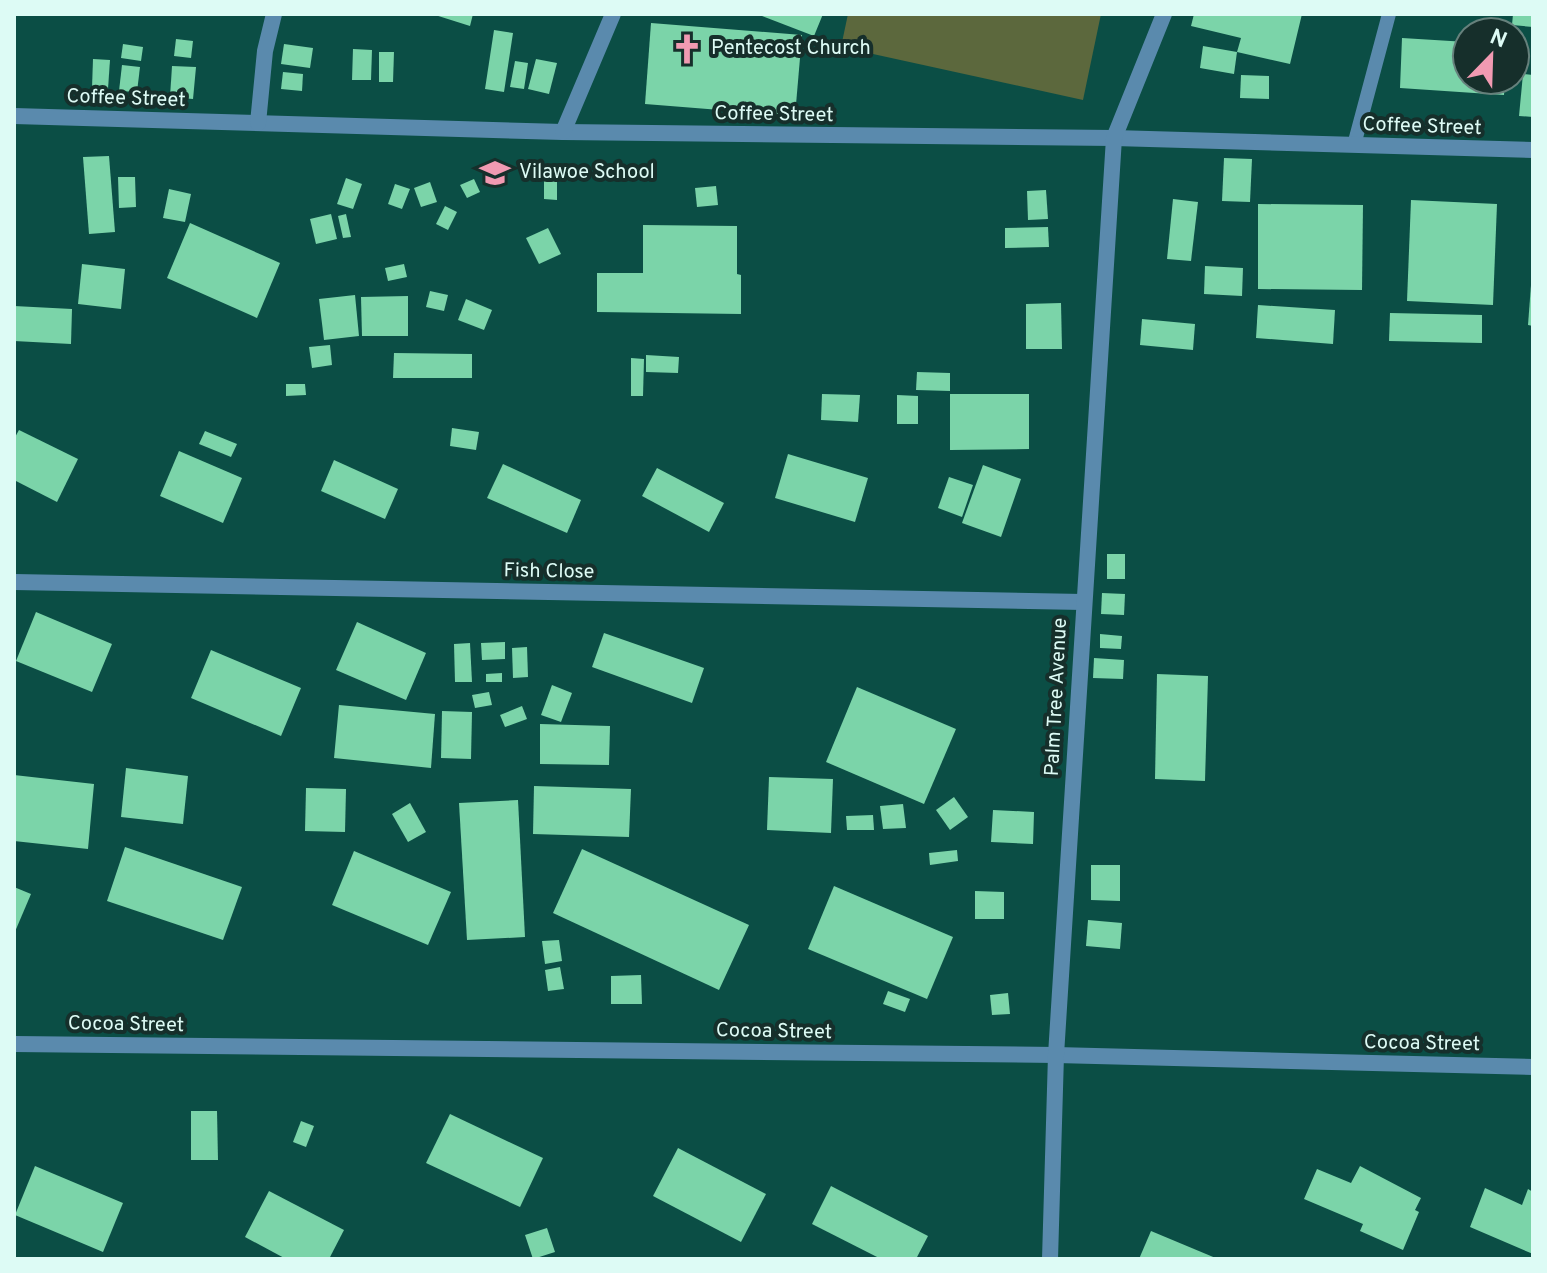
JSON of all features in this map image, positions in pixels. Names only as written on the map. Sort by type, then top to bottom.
[{"type":"street","points":[[258,123],[265,51],[274,14]]},
{"type":"street","points":[[563,132],[613,14]]},
{"type":"street","name":"Palm Tree Avenue","points":[[1050,1259],[1056,1055],[1114,138],[1164,14]]},
{"type":"street","name":"Coffee Street","points":[[14,116],[563,132],[1114,138],[1533,150]]},
{"type":"street","name":"Fish Close","points":[[14,582],[1083,602]]},
{"type":"street","name":"Cocoa Street","points":[[14,1044],[1056,1055],[1533,1067]]},
{"type":"lane","points":[[1354,145],[1389,14]]},
{"type":"green space","points":[[848,14],[1101,14],[1083,100],[841,47]]},
{"type":"building","points":[[432,14],[473,14],[470,26]]},
{"type":"building","points":[[757,14],[823,14],[814,36]]},
{"type":"building","points":[[1194,14],[1302,14],[1290,64],[1237,52],[1241,38],[1191,26]]},
{"type":"building","points":[[1533,14],[1533,27],[1531,16],[1513,16]]},
{"type":"building","points":[[651,23],[802,35],[795,116],[645,104]]},
{"type":"building","points":[[494,30],[513,33],[504,92],[485,89]]},
{"type":"building","points":[[1402,38],[1451,41],[1451,91],[1400,88]]},
{"type":"building","points":[[176,39],[193,41],[191,58],[174,56]]},
{"type":"building","points":[[123,44],[143,47],[141,61],[121,58]]},
{"type":"building","points":[[284,44],[313,48],[310,68],[281,64]]},
{"type":"building","points":[[1203,46],[1237,52],[1234,74],[1200,68]]},
{"type":"building","points":[[353,49],[372,50],[371,80],[352,80]]},
{"type":"building","points":[[379,52],[394,52],[393,82],[379,82]]},
{"type":"building","points":[[93,59],[110,60],[108,89],[92,88]]},
{"type":"building","points":[[536,59],[557,63],[549,94],[528,89]]},
{"type":"building","points":[[515,61],[528,63],[524,89],[510,87]]},
{"type":"building","points":[[122,65],[140,67],[137,92],[119,91]]},
{"type":"building","points":[[172,66],[196,67],[193,99],[170,97]]},
{"type":"building","points":[[283,72],[303,74],[302,91],[281,89]]},
{"type":"building","points":[[1241,75],[1269,76],[1269,99],[1240,98]]},
{"type":"building","points":[[1533,75],[1533,117],[1519,116],[1521,96],[1531,96]]},
{"type":"building","points":[[109,156],[115,232],[89,234],[83,157]]},
{"type":"building","points":[[1224,158],[1252,159],[1250,202],[1222,201]]},
{"type":"building","points":[[118,177],[135,177],[136,207],[119,208]]},
{"type":"building","points":[[346,178],[362,184],[353,209],[337,204]]},
{"type":"building","points":[[474,179],[480,192],[467,198],[460,185]]},
{"type":"building","points":[[544,179],[557,179],[557,200],[544,199]]},
{"type":"building","points":[[430,182],[437,202],[421,207],[414,188]]},
{"type":"building","points":[[395,184],[410,189],[402,209],[388,204]]},
{"type":"building","points":[[716,186],[718,205],[697,207],[695,188]]},
{"type":"building","points":[[169,189],[191,194],[185,222],[163,218]]},
{"type":"building","points":[[1046,190],[1048,219],[1028,220],[1027,191]]},
{"type":"building","points":[[1173,199],[1198,202],[1191,261],[1167,259]]},
{"type":"building","points":[[1411,200],[1497,204],[1493,305],[1407,301]]},
{"type":"building","points":[[1258,204],[1363,205],[1362,290],[1258,289]]},
{"type":"building","points":[[445,206],[457,212],[448,230],[436,224]]},
{"type":"building","points":[[331,214],[337,239],[316,244],[310,219]]},
{"type":"building","points":[[346,214],[351,237],[343,238],[338,216]]},
{"type":"building","points":[[190,223],[280,263],[257,318],[167,278]]},
{"type":"building","points":[[643,225],[737,226],[741,314],[597,312],[597,273],[643,273]]},
{"type":"building","points":[[1048,227],[1049,247],[1005,248],[1005,228]]},
{"type":"building","points":[[548,228],[561,254],[539,264],[526,238]]},
{"type":"building","points":[[82,264],[125,269],[121,309],[78,304]]},
{"type":"building","points":[[404,264],[407,277],[388,281],[385,268]]},
{"type":"building","points":[[1205,266],[1243,268],[1242,296],[1204,294]]},
{"type":"building","points":[[1533,285],[1533,326],[1528,325]]},
{"type":"building","points":[[430,291],[448,295],[444,311],[426,307]]},
{"type":"building","points":[[355,295],[359,336],[324,340],[319,299]]},
{"type":"building","points":[[408,296],[408,336],[362,336],[361,297]]},
{"type":"building","points":[[466,299],[492,310],[484,330],[458,320]]},
{"type":"building","points":[[1061,303],[1062,349],[1026,349],[1026,304]]},
{"type":"building","points":[[1258,305],[1335,310],[1333,344],[1256,338]]},
{"type":"building","points":[[14,306],[72,309],[71,344],[14,341]]},
{"type":"building","points":[[1390,313],[1482,315],[1482,343],[1389,341]]},
{"type":"building","points":[[1142,319],[1195,324],[1193,350],[1140,345]]},
{"type":"building","points":[[330,345],[332,365],[312,368],[309,347]]},
{"type":"building","points":[[394,353],[472,354],[472,378],[393,378]]},
{"type":"building","points":[[646,355],[679,357],[678,373],[646,372]]},
{"type":"building","points":[[631,358],[644,359],[643,396],[631,396]]},
{"type":"building","points":[[917,372],[950,373],[950,391],[916,390]]},
{"type":"building","points":[[286,384],[305,384],[306,395],[286,396]]},
{"type":"building","points":[[822,394],[860,395],[858,422],[821,420]]},
{"type":"building","points":[[950,394],[1029,394],[1029,449],[950,450]]},
{"type":"building","points":[[897,395],[918,396],[918,424],[897,424]]},
{"type":"building","points":[[452,428],[479,432],[476,450],[450,446]]},
{"type":"building","points":[[19,430],[78,459],[57,502],[14,480],[14,439]]},
{"type":"building","points":[[205,431],[237,444],[231,457],[199,444]]},
{"type":"building","points":[[179,451],[242,478],[223,523],[160,496]]},
{"type":"building","points":[[788,454],[868,478],[855,522],[775,498]]},
{"type":"building","points":[[334,460],[398,489],[385,519],[321,491]]},
{"type":"building","points":[[503,464],[581,500],[567,533],[487,498]]},
{"type":"building","points":[[983,465],[1021,479],[1001,537],[962,523]]},
{"type":"building","points":[[657,468],[724,503],[709,532],[642,496]]},
{"type":"building","points":[[949,477],[973,485],[962,517],[938,508]]},
{"type":"building","points":[[1107,554],[1125,554],[1125,579],[1107,579]]},
{"type":"building","points":[[1102,593],[1125,594],[1124,615],[1101,614]]},
{"type":"building","points":[[36,612],[112,644],[92,692],[16,661]]},
{"type":"building","points":[[357,622],[426,653],[406,700],[336,670]]},
{"type":"building","points":[[604,633],[704,668],[692,703],[592,667]]},
{"type":"building","points":[[1100,634],[1122,636],[1121,649],[1100,648]]},
{"type":"building","points":[[505,642],[505,659],[482,660],[481,643]]},
{"type":"building","points":[[470,643],[472,682],[455,682],[454,644]]},
{"type":"building","points":[[527,647],[528,677],[513,678],[512,648]]},
{"type":"building","points":[[211,650],[301,688],[281,736],[191,698]]},
{"type":"building","points":[[1094,658],[1124,660],[1123,679],[1093,678]]},
{"type":"building","points":[[502,673],[502,682],[486,682],[486,674]]},
{"type":"building","points":[[1157,674],[1208,676],[1205,781],[1155,779]]},
{"type":"building","points":[[552,685],[572,693],[561,722],[541,715]]},
{"type":"building","points":[[857,687],[956,729],[924,804],[826,762]]},
{"type":"building","points":[[489,692],[492,705],[475,708],[472,695]]},
{"type":"building","points":[[339,705],[435,714],[431,768],[334,758]]},
{"type":"building","points":[[522,706],[527,719],[505,727],[500,715]]},
{"type":"building","points":[[442,711],[472,712],[471,759],[441,758]]},
{"type":"building","points":[[540,724],[610,726],[609,765],[540,764]]},
{"type":"building","points":[[126,768],[188,776],[183,824],[121,817]]},
{"type":"building","points":[[14,775],[94,784],[88,849],[14,841]]},
{"type":"building","points":[[769,777],[833,779],[831,833],[767,830]]},
{"type":"building","points":[[534,786],[631,789],[629,837],[533,834]]},
{"type":"building","points":[[306,788],[346,789],[345,832],[305,831]]},
{"type":"building","points":[[954,797],[968,817],[950,830],[936,810]]},
{"type":"building","points":[[518,800],[525,937],[467,940],[459,803]]},
{"type":"building","points":[[410,803],[426,832],[408,842],[392,814]]},
{"type":"building","points":[[903,804],[906,828],[883,829],[880,806]]},
{"type":"building","points":[[993,810],[1034,812],[1033,844],[991,842]]},
{"type":"building","points":[[873,815],[874,830],[847,830],[846,816]]},
{"type":"building","points":[[125,847],[242,887],[223,940],[107,901]]},
{"type":"building","points":[[582,849],[749,925],[719,990],[553,913]]},
{"type":"building","points":[[957,850],[958,861],[930,865],[929,853]]},
{"type":"building","points":[[354,851],[451,892],[428,945],[332,905]]},
{"type":"building","points":[[1091,865],[1120,865],[1120,901],[1091,900]]},
{"type":"building","points":[[834,886],[953,937],[927,999],[808,949]]},
{"type":"building","points":[[14,887],[31,894],[14,934]]},
{"type":"building","points":[[975,891],[1004,892],[1004,919],[975,919]]},
{"type":"building","points":[[1088,920],[1122,923],[1120,949],[1086,946]]},
{"type":"building","points":[[559,940],[562,961],[545,964],[542,941]]},
{"type":"building","points":[[560,967],[564,989],[548,991],[545,970]]},
{"type":"building","points":[[641,975],[642,1004],[611,1004],[611,976]]},
{"type":"building","points":[[888,991],[910,999],[905,1012],[883,1004]]},
{"type":"building","points":[[1008,993],[1010,1014],[992,1015],[990,995]]},
{"type":"building","points":[[191,1111],[217,1111],[218,1160],[191,1160]]},
{"type":"building","points":[[450,1114],[543,1158],[520,1207],[426,1163]]},
{"type":"building","points":[[301,1121],[314,1126],[306,1147],[293,1142]]},
{"type":"building","points":[[678,1148],[766,1194],[741,1242],[653,1196]]},
{"type":"building","points":[[35,1166],[123,1203],[103,1252],[15,1215]]},
{"type":"building","points":[[1360,1166],[1421,1198],[1415,1210],[1419,1212],[1403,1250],[1360,1231],[1363,1224],[1304,1199],[1317,1169],[1351,1183]]},
{"type":"building","points":[[831,1186],[928,1236],[916,1259],[881,1259],[812,1224]]},
{"type":"building","points":[[1485,1188],[1522,1205],[1528,1189],[1533,1192],[1533,1254],[1470,1227]]},
{"type":"building","points":[[269,1191],[344,1230],[329,1259],[286,1259],[245,1237]]},
{"type":"building","points":[[547,1228],[555,1252],[533,1259],[525,1235]]},
{"type":"building","points":[[1151,1231],[1218,1259],[1139,1259]]},
{"type":"place","name":"Pentecost Church","points":[[687,49]]},
{"type":"place","name":"Vilawoe School","points":[[495,173]]}]
